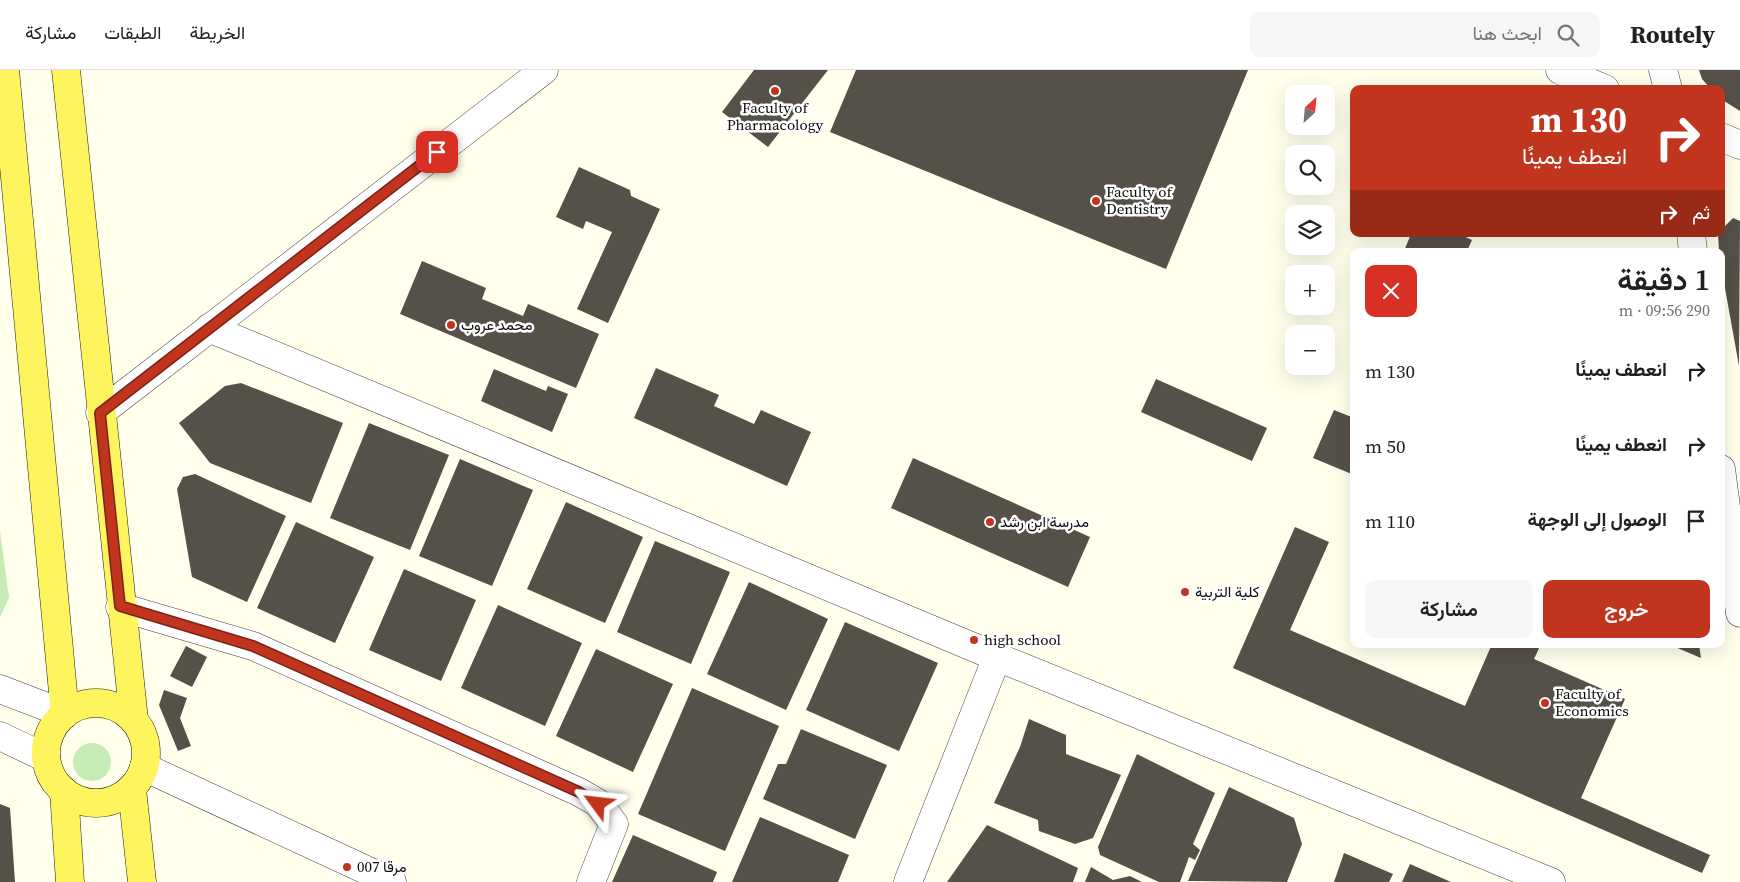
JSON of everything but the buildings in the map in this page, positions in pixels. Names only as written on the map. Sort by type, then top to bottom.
[{"type":"main road","points":[[5,70],[65,714]]},
{"type":"main road","points":[[66,70],[120,606],[134,720],[145,742],[138,778],[142,882]]},
{"type":"main road","points":[[134,720],[124,712],[101,704],[76,708],[65,714],[50,734],[46,758],[55,782],[74,798],[98,803],[122,796],[138,778]]},
{"type":"main road","points":[[64,791],[70,882]]},
{"type":"street","points":[[100,413],[544,70]]},
{"type":"street","points":[[1560,70],[1596,85]]},
{"type":"street","points":[[1663,70],[1667,85]]},
{"type":"street","points":[[1725,139],[1740,145]]},
{"type":"street","points":[[209,328],[997,657],[1551,882]]},
{"type":"street","points":[[1725,488],[1735,537],[1740,613]]},
{"type":"street","points":[[120,606],[253,646],[579,792],[598,804],[614,824],[591,882]]},
{"type":"street","points":[[908,882],[997,657]]},
{"type":"street","points":[[0,689],[65,714]]},
{"type":"street","points":[[0,736],[46,758]]},
{"type":"street","points":[[138,778],[392,882]]},
{"type":"green space","points":[[0,531],[9,598],[0,617]]},
{"type":"green space","points":[[92,743],[106,748],[111,762],[106,776],[92,781],[78,776],[73,762],[78,748]]},
{"type":"place","name":"Faculty of Pharmacology","points":[[775,91]]},
{"type":"place","name":"Faculty of Dentistry","points":[[1096,201]]},
{"type":"place","name":"محمد عروب","points":[[451,325]]},
{"type":"place","name":"مدرسة ابن رشد","points":[[990,522]]},
{"type":"place","name":"كلية التربية","points":[[1185,592]]},
{"type":"place","name":"high school","points":[[974,640]]},
{"type":"place","name":"Faculty of Economics","points":[[1545,703]]},
{"type":"place","name":"مرقا 007","points":[[347,867]]},
{"type":"route","points":[[437,152],[100,413],[120,606],[253,646],[579,792],[598,804]]}]
